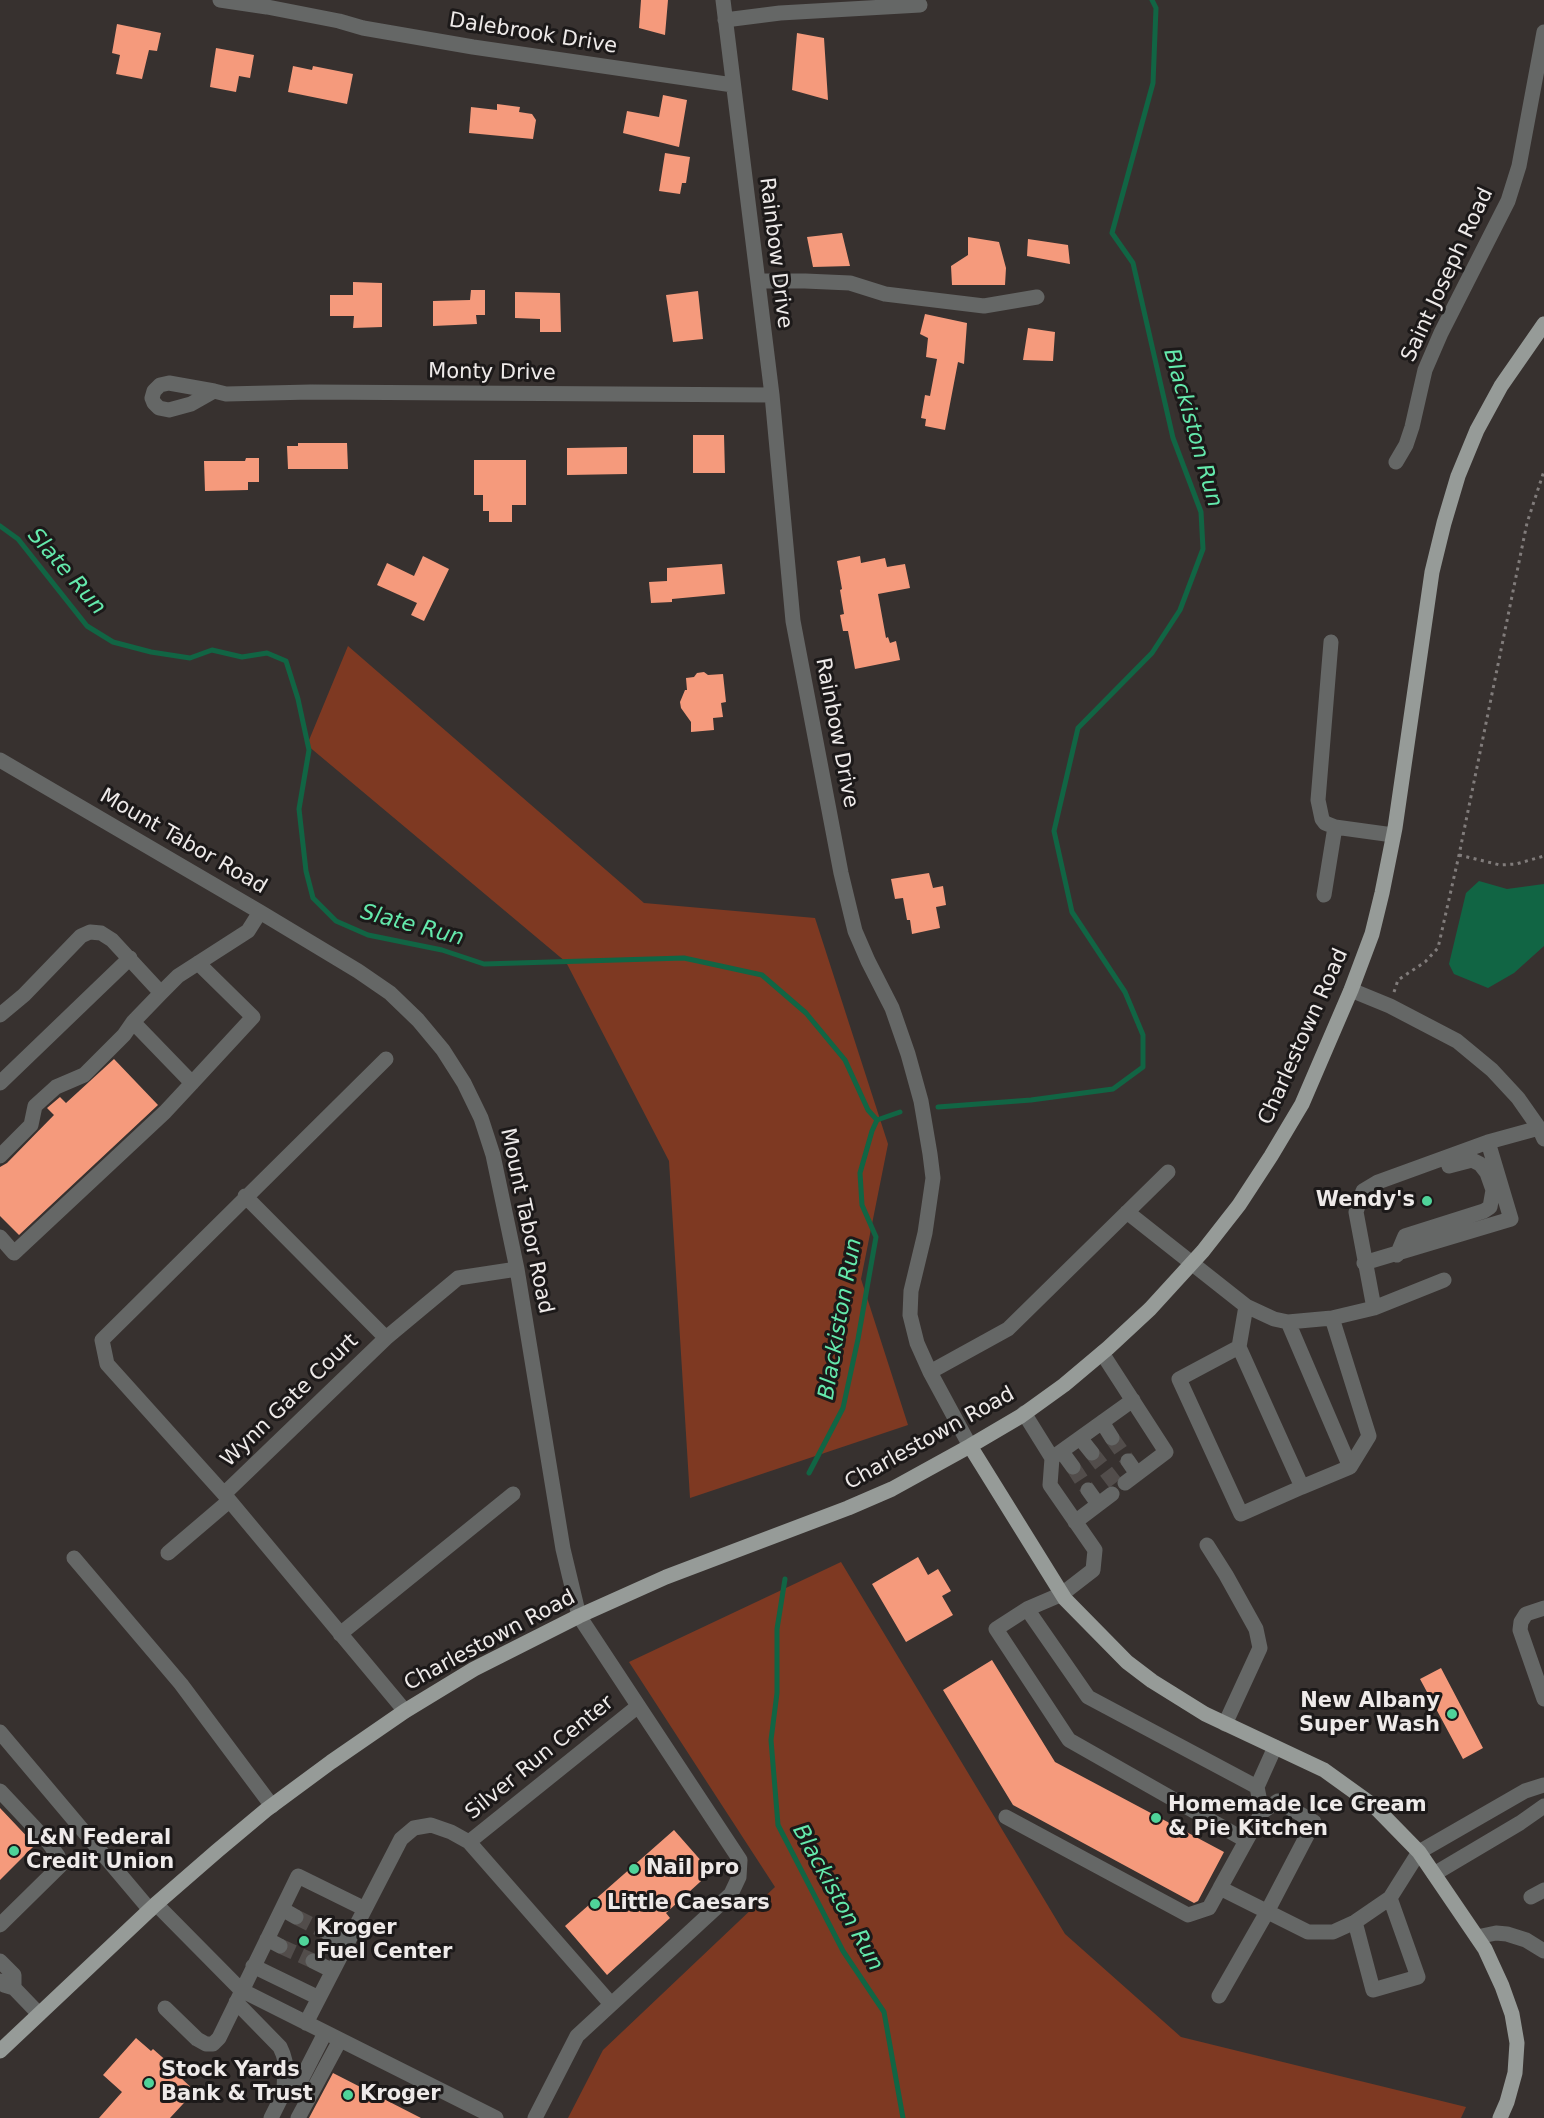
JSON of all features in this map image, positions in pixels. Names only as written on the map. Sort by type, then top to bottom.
[{"type":"main road","name":"Charlestown Road","points":[[0,2051],[153,1907],[272,1806],[405,1711],[474,1670],[579,1616],[666,1577],[892,1489],[1024,1413],[1102,1353],[1150,1309],[1239,1204],[1287,1130],[1302,1104],[1351,990],[1372,934],[1382,893],[1393,835],[1432,572],[1444,523],[1458,476],[1477,430],[1501,386],[1544,324]]},
{"type":"main road","points":[[970,1446],[1062,1594],[1084,1621],[1127,1662],[1178,1698],[1225,1724],[1321,1768],[1374,1806],[1419,1852],[1477,1936],[1502,1986],[1517,2043],[1515,2073],[1508,2103],[1500,2118]]},
{"type":"street","name":"Dalebrook Drive","points":[[220,0],[473,47],[733,85]]},
{"type":"street","name":"Rainbow Drive","points":[[723,0],[772,395],[793,621],[841,873],[855,932],[892,1008],[908,1054],[921,1101],[930,1154],[933,1178],[925,1233],[911,1291],[910,1315],[917,1343],[930,1372],[970,1446]]},
{"type":"street","points":[[725,20],[780,13],[920,5]]},
{"type":"street","name":"Saint Joseph Road","points":[[1396,462],[1409,436],[1425,370],[1441,333],[1508,201],[1519,166],[1544,32]]},
{"type":"street","points":[[758,281],[850,283],[885,294],[984,306],[1037,297]]},
{"type":"street","name":"Monty Drive","points":[[214,391],[226,394],[311,392],[772,395]]},
{"type":"street","points":[[1331,642],[1318,800],[1322,819],[1325,823],[1335,827],[1393,835]]},
{"type":"street","name":"Mount Tabor Road","points":[[0,760],[358,971],[390,993],[418,1020],[443,1050],[464,1083],[481,1118],[494,1155],[517,1269],[563,1549],[579,1616]]},
{"type":"street","points":[[1324,895],[1335,827]]},
{"type":"street","points":[[0,1156],[31,1125],[35,1106],[56,1087],[84,1075],[178,976],[248,931],[260,912]]},
{"type":"street","points":[[0,1015],[24,995],[86,933],[95,932],[106,936],[120,946],[161,993]]},
{"type":"street","points":[[0,1083],[130,958]]},
{"type":"street","points":[[0,1237],[14,1252],[165,1112],[253,1017],[198,963]]},
{"type":"street","points":[[1351,990],[1390,1006],[1457,1041],[1492,1070],[1518,1098],[1542,1134],[1488,1142],[1378,1182],[1363,1191],[1356,1212],[1374,1308]]},
{"type":"street","points":[[133,1022],[192,1083]]},
{"type":"street","name":"Wynn Gate Court","points":[[386,1059],[102,1340],[107,1364],[227,1498],[405,1711]]},
{"type":"street","points":[[1364,1263],[1511,1219],[1488,1142]]},
{"type":"street","points":[[1378,1182],[1392,1187],[1472,1160],[1480,1164],[1487,1173],[1492,1190],[1490,1207],[1484,1211],[1404,1236],[1397,1255]]},
{"type":"street","points":[[930,1372],[1008,1329],[1168,1172]]},
{"type":"street","name":"Wynn Gate Court","points":[[245,1196],[386,1338]]},
{"type":"street","points":[[1127,1212],[1246,1306],[1274,1319],[1288,1322],[1332,1318],[1374,1308],[1444,1280]]},
{"type":"street","name":"Wynn Gate Court","points":[[227,1498],[386,1338],[458,1278],[517,1269]]},
{"type":"street","points":[[1246,1306],[1239,1347],[1302,1487]]},
{"type":"street","points":[[1239,1347],[1179,1379],[1241,1514],[1350,1467],[1369,1436],[1332,1318]]},
{"type":"street","points":[[1288,1322],[1350,1467]]},
{"type":"street","points":[[1102,1353],[1166,1452],[1130,1472]]},
{"type":"street","points":[[1133,1400],[1057,1455],[1050,1485],[1095,1550],[1093,1570],[1062,1594],[1027,1609],[996,1629],[1069,1740],[1245,1840]]},
{"type":"street","points":[[1024,1413],[1057,1455],[1073,1467]]},
{"type":"street","points":[[1102,1422],[1112,1438]]},
{"type":"street","points":[[1080,1438],[1092,1453]]},
{"type":"street","points":[[1088,1490],[1098,1504]]},
{"type":"street","points":[[340,1634],[513,1494]]},
{"type":"street","points":[[1075,1522],[1112,1494]]},
{"type":"street","points":[[168,1553],[227,1498]]},
{"type":"street","points":[[1207,1545],[1256,1629],[1260,1648],[1225,1724]]},
{"type":"street","points":[[74,1558],[181,1684],[272,1806]]},
{"type":"street","points":[[1544,1608],[1526,1614],[1521,1622],[1520,1630],[1544,1699]]},
{"type":"street","points":[[1027,1609],[1088,1697],[1257,1787]]},
{"type":"street","name":"Silver Run Center","points":[[535,2118],[577,2036],[731,1894],[739,1876],[740,1860],[579,1616]]},
{"type":"street","name":"Silver Run Center","points":[[469,1842],[637,1707]]},
{"type":"street","points":[[0,1732],[153,1907],[239,1996],[280,2046],[285,2061],[284,2092],[271,2118]]},
{"type":"street","points":[[1262,1812],[1257,1787],[1275,1747]]},
{"type":"street","points":[[1220,1888],[1308,1932],[1333,1932],[1355,1922],[1390,1898],[1419,1852],[1524,1791],[1544,1785]]},
{"type":"street","points":[[0,1791],[48,1842],[58,1856],[60,1866],[0,1925]]},
{"type":"street","points":[[1006,1817],[1188,1915],[1209,1908],[1262,1812],[1278,1801],[1314,1822],[1267,1912],[1219,1996]]},
{"type":"street","points":[[1434,1874],[1520,1823],[1544,1806]]},
{"type":"street","name":"Silver Run Center","points":[[306,2023],[401,1839],[414,1828],[431,1825],[469,1842],[611,2004]]},
{"type":"street","points":[[165,2008],[197,2038],[206,2044],[213,2044],[219,2038],[253,1966],[274,1943],[282,1909],[298,1876],[365,1909]]},
{"type":"street","points":[[1355,1922],[1373,1990],[1418,1977],[1390,1898]]},
{"type":"street","points":[[282,1909],[296,1917]]},
{"type":"street","points":[[328,1933],[347,1943]]},
{"type":"street","points":[[1477,1936],[1507,1934],[1526,1940],[1544,1951]]},
{"type":"street","points":[[0,1961],[14,1976],[14,1988]]},
{"type":"street","points":[[313,1961],[333,1971]]},
{"type":"street","points":[[253,1966],[319,1998]]},
{"type":"street","points":[[0,1981],[14,1988],[39,2014]]},
{"type":"street","points":[[239,1996],[325,2032],[496,2118]]},
{"type":"street","points":[[284,2092],[301,2080],[325,2032]]},
{"type":"street","points":[[298,2118],[340,2040]]},
{"type":"path","points":[[1398,980],[1437,951],[1527,523],[1544,471]]},
{"type":"path","points":[[1459,855],[1508,865],[1544,856]]},
{"type":"shaded area","points":[[348,646],[644,903],[815,918],[888,1144],[861,1279],[908,1425],[690,1498],[669,1161],[566,962],[307,745]]},
{"type":"shaded area","points":[[1479,881],[1507,889],[1544,884],[1544,946],[1514,973],[1488,988],[1454,974],[1449,964],[1466,893]]},
{"type":"shaded area","points":[[841,1562],[1065,1934],[1181,2037],[1466,2107],[1461,2118],[568,2118],[603,2050],[775,1887],[629,1662]]},
{"type":"building","points":[[641,0],[668,0],[665,35],[639,28]]},
{"type":"building","points":[[117,24],[161,33],[157,51],[149,50],[142,79],[116,74],[120,55],[112,53]]},
{"type":"building","points":[[797,33],[824,38],[828,100],[792,90]]},
{"type":"building","points":[[216,48],[254,55],[250,78],[239,76],[236,92],[210,87]]},
{"type":"building","points":[[293,66],[312,70],[313,66],[353,74],[347,104],[288,92]]},
{"type":"building","points":[[663,95],[687,100],[679,147],[623,133],[627,111],[659,117]]},
{"type":"building","points":[[497,104],[520,107],[519,112],[532,114],[536,120],[533,139],[469,133],[471,107],[497,110]]},
{"type":"building","points":[[665,153],[690,157],[686,183],[682,183],[680,194],[659,191]]},
{"type":"building","points":[[842,233],[850,266],[813,267],[807,237]]},
{"type":"building","points":[[968,237],[999,242],[1006,268],[1005,285],[952,285],[951,266],[968,255]]},
{"type":"building","points":[[1028,239],[1068,245],[1070,264],[1027,256]]},
{"type":"building","points":[[353,282],[382,283],[382,327],[353,328],[354,316],[330,316],[330,295],[353,295]]},
{"type":"building","points":[[471,290],[485,290],[485,315],[476,315],[477,324],[433,326],[433,301],[470,300]]},
{"type":"building","points":[[698,291],[703,339],[673,342],[666,295]]},
{"type":"building","points":[[515,292],[560,293],[561,332],[540,332],[540,319],[515,318]]},
{"type":"building","points":[[925,314],[967,323],[964,364],[958,362],[945,430],[925,426],[926,419],[921,418],[925,395],[930,396],[937,359],[926,357],[928,338],[920,334]]},
{"type":"building","points":[[1028,328],[1055,332],[1053,361],[1023,360]]},
{"type":"building","points":[[693,435],[724,435],[725,473],[693,473]]},
{"type":"building","points":[[298,443],[347,443],[348,469],[288,469],[287,446],[298,446]]},
{"type":"building","points":[[627,447],[627,474],[567,475],[567,448]]},
{"type":"building","points":[[246,458],[259,458],[259,482],[248,482],[248,490],[205,491],[204,461],[245,461]]},
{"type":"building","points":[[474,460],[526,460],[526,505],[512,505],[512,522],[489,522],[489,511],[483,511],[483,495],[474,495]]},
{"type":"building","points":[[423,556],[449,569],[424,621],[411,615],[417,603],[377,585],[387,563],[414,576]]},
{"type":"building","points":[[860,556],[861,563],[885,558],[887,567],[905,564],[910,588],[878,594],[886,638],[888,637],[890,643],[896,641],[900,660],[855,669],[848,631],[843,631],[840,615],[844,614],[837,561]]},
{"type":"building","points":[[722,564],[725,594],[651,603],[649,582],[667,581],[667,568]]},
{"type":"building","points":[[704,672],[708,675],[723,674],[726,702],[721,703],[723,717],[713,718],[714,730],[691,732],[691,722],[681,708],[680,702],[687,690],[686,678]]},
{"type":"building","points":[[929,873],[933,888],[943,886],[946,905],[936,907],[940,928],[912,934],[903,898],[895,899],[891,879]]},
{"type":"building","points":[[114,1059],[158,1105],[19,1235],[0,1216],[0,1167],[7,1163],[54,1115],[47,1108],[60,1097],[66,1103]]},
{"type":"building","points":[[918,1557],[928,1575],[938,1569],[951,1591],[942,1596],[953,1615],[906,1642],[872,1584]]},
{"type":"building","points":[[992,1660],[1055,1762],[1224,1852],[1198,1901],[1194,1903],[1013,1805],[943,1690]]},
{"type":"building","name":"New Albany Super Wash","points":[[1441,1668],[1483,1748],[1463,1759],[1420,1679]]},
{"type":"building","name":"L&N Federal Credit Union","points":[[0,1808],[35,1845],[0,1880]]},
{"type":"building","points":[[674,1830],[711,1872],[666,1913],[670,1918],[607,1975],[565,1926]]},
{"type":"building","name":"Stock Yards Bank & Trust","points":[[136,2038],[170,2064],[168,2066],[195,2091],[170,2118],[99,2118],[122,2092],[103,2075]]},
{"type":"building","name":"Kroger","points":[[333,2073],[421,2118],[309,2118]]},
{"type":"waterway","name":"Blackiston Run","points":[[938,1107],[1031,1100],[1113,1089],[1143,1067],[1143,1035],[1125,992],[1072,912],[1054,831],[1078,728],[1152,653],[1180,610],[1203,549],[1201,512],[1173,438],[1133,263],[1112,233],[1153,83],[1156,8],[1152,0]]},
{"type":"waterway","name":"Slate Run","points":[[0,526],[18,539],[87,626],[113,642],[151,652],[190,658],[212,650],[242,657],[267,653],[286,661],[298,699],[309,750],[299,809],[306,871],[313,898],[336,921],[368,935],[442,950],[484,964],[684,958],[762,975],[806,1013],[845,1060],[868,1110],[877,1120]]},
{"type":"waterway","name":"Blackiston Run","points":[[809,1473],[843,1408],[876,1237],[862,1205],[860,1173],[877,1120],[900,1112]]},
{"type":"waterway","name":"Blackiston Run","points":[[785,1579],[777,1629],[777,1693],[771,1740],[778,1825],[843,1951],[884,2012],[903,2118]]},
{"type":"tunnel","points":[[1112,1438],[1128,1461]]},
{"type":"tunnel","points":[[1092,1453],[1119,1488]]},
{"type":"tunnel","points":[[1073,1467],[1088,1490]]},
{"type":"tunnel","points":[[296,1917],[328,1933]]},
{"type":"tunnel","points":[[280,1946],[313,1961]]},
{"type":"place","name":"Wendy's","points":[[1427,1201]]},
{"type":"place","name":"New Albany Super Wash","points":[[1452,1714]]},
{"type":"place","name":"Homemade Ice Cream & Pie Kitchen","points":[[1156,1818]]},
{"type":"place","name":"L&N Federal Credit Union","points":[[14,1851]]},
{"type":"place","name":"Nail pro","points":[[634,1869]]},
{"type":"place","name":"Little Caesars","points":[[595,1904]]},
{"type":"place","name":"Kroger Fuel Center","points":[[304,1941]]},
{"type":"place","name":"Stock Yards Bank & Trust","points":[[149,2083]]},
{"type":"place","name":"Kroger","points":[[348,2095]]}]
